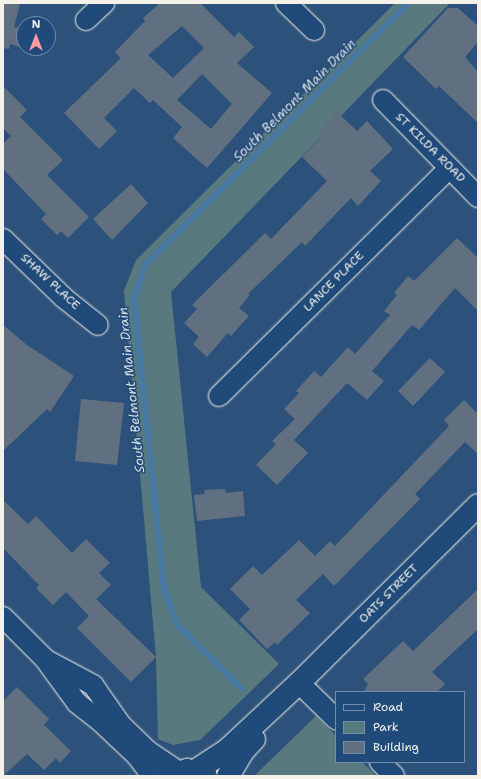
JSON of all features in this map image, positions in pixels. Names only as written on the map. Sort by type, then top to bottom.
[{"type":"street","points":[[86,20],[104,3]]},
{"type":"street","points":[[286,3],[314,30]]},
{"type":"street","name":"ST KILDA ROAD","points":[[383,100],[478,197]]},
{"type":"street","name":"LANCE PLACE","points":[[219,396],[449,168]]},
{"type":"street","name":"SHAW PLACE","points":[[3,239],[64,298],[98,325]]},
{"type":"street","name":"OATS STREET","points":[[188,774],[226,751],[299,684],[478,505]]},
{"type":"street","points":[[3,617],[45,659],[77,703],[112,732],[152,776]]},
{"type":"street","points":[[45,659],[93,685],[122,725],[148,751],[188,774]]},
{"type":"street","points":[[299,684],[335,718]]},
{"type":"street","name":"OATS STREET","points":[[228,776],[243,751],[274,718],[299,684]]},
{"type":"street","points":[[381,763],[394,776]]},
{"type":"green space","points":[[395,3],[450,3],[171,292],[201,587],[279,664],[200,740],[173,745],[158,739],[156,657],[124,291],[136,260]]},
{"type":"green space","points":[[316,716],[335,735],[335,763],[363,763],[376,776],[254,776]]},
{"type":"building","points":[[3,3],[20,3],[14,27],[16,27],[16,46],[10,44],[9,49],[3,48]]},
{"type":"building","points":[[160,3],[200,3],[234,37],[239,32],[254,47],[237,63],[272,93],[207,168],[173,138],[182,127],[153,100],[150,103],[134,88],[104,118],[117,131],[99,149],[64,113],[121,58],[115,52],[145,21],[143,18]],"holes":[[[182,26],[204,48],[173,78],[148,55]],[[202,74],[232,104],[211,129],[177,100]]]},
{"type":"building","points":[[448,8],[458,8],[478,26],[478,42],[465,57],[478,72],[478,123],[439,86],[436,89],[403,57]]},
{"type":"building","points":[[3,86],[27,110],[20,117],[63,160],[47,175],[89,217],[68,238],[61,231],[57,235],[41,219],[46,214],[3,169],[3,144],[11,136],[3,128]]},
{"type":"building","points":[[337,112],[357,131],[367,121],[393,149],[370,171],[381,181],[358,206],[351,198],[305,246],[302,242],[248,294],[250,295],[239,308],[249,316],[231,336],[228,333],[207,357],[193,344],[199,337],[184,323],[197,309],[192,305],[265,233],[271,239],[327,181],[302,157],[323,135],[319,131]]},
{"type":"building","points":[[131,184],[148,203],[112,240],[93,219]]},
{"type":"building","points":[[457,238],[478,258],[478,311],[455,288],[419,330],[412,325],[372,371],[384,381],[367,400],[347,383],[294,440],[308,453],[277,485],[256,465],[276,444],[272,441],[295,419],[284,409],[299,393],[296,391],[314,371],[321,377],[348,347],[355,354],[390,315],[384,311],[397,295],[394,293],[408,276],[414,281]]},
{"type":"building","points":[[3,325],[27,345],[74,376],[50,412],[47,409],[3,451]]},
{"type":"building","points":[[430,358],[445,372],[413,406],[398,391]]},
{"type":"building","points":[[81,399],[124,403],[117,465],[75,461]]},
{"type":"building","points":[[464,400],[478,414],[478,454],[465,442],[415,494],[420,499],[334,586],[323,574],[296,600],[310,613],[277,645],[275,642],[267,649],[239,620],[250,609],[230,589],[253,566],[262,575],[299,540],[315,556],[330,541],[335,546],[449,426],[444,420]]},
{"type":"building","points":[[225,489],[226,493],[243,491],[245,516],[197,521],[194,495],[204,494],[205,490]]},
{"type":"building","points":[[3,500],[28,524],[36,516],[72,553],[86,539],[110,563],[99,573],[111,585],[96,599],[156,657],[131,682],[77,628],[89,616],[66,592],[53,605],[36,588],[39,585],[3,548]]},
{"type":"building","points":[[478,589],[478,629],[432,672],[445,684],[438,691],[364,691],[368,684],[363,679],[403,641],[413,651]]},
{"type":"building","points":[[17,687],[49,719],[44,725],[71,751],[60,763],[56,758],[44,770],[27,754],[3,776],[3,701]]},
{"type":"waterway","name":"South Belmont Main Drain","points":[[242,689],[177,625],[164,590],[134,299],[145,265],[409,3]]}]
